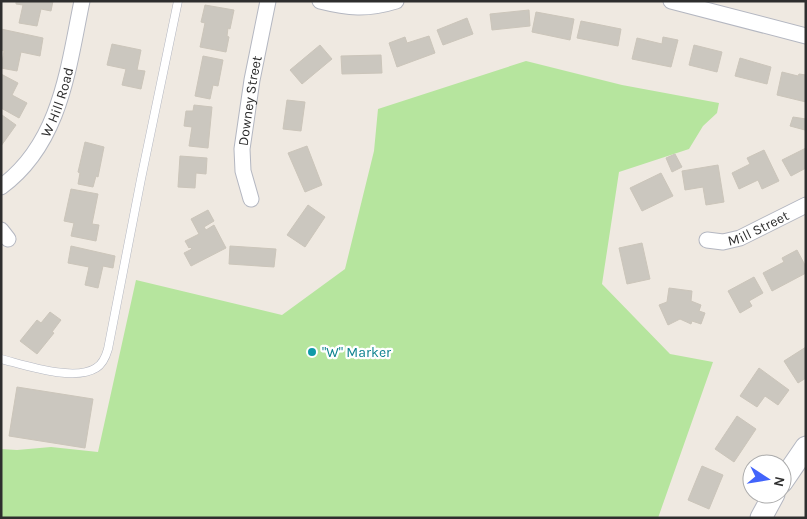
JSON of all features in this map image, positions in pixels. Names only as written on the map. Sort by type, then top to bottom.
[{"type":"street","name":"W Hill Road","points":[[1,187],[25,165],[42,143],[55,118],[65,84],[82,1]]},
{"type":"street","name":"Downey Street","points":[[251,199],[243,171],[242,149],[252,80],[268,1]]},
{"type":"street","points":[[320,1],[349,8],[382,6],[396,1]]},
{"type":"street","points":[[670,1],[806,36]]},
{"type":"street","name":"Mill Street","points":[[708,240],[724,242],[740,238],[806,205]]},
{"type":"street","points":[[792,467],[806,447]]},
{"type":"street","points":[[761,518],[769,504]]},
{"type":"lane","points":[[1,359],[47,370],[73,373],[89,372],[98,367],[104,359],[108,349],[178,1]]},
{"type":"green space","points":[[526,61],[622,85],[719,103],[717,113],[703,126],[689,149],[619,172],[602,284],[670,354],[713,362],[658,518],[1,518],[1,449],[17,450],[51,447],[98,452],[136,280],[282,315],[345,269],[374,151],[378,109]]},
{"type":"building","points":[[16,1],[53,1],[51,11],[41,9],[37,26],[19,23],[23,5],[16,4]]},
{"type":"building","points":[[205,5],[234,10],[230,29],[228,28],[227,36],[229,37],[226,52],[200,47],[205,23],[201,22]]},
{"type":"building","points":[[529,10],[530,26],[492,30],[490,14]]},
{"type":"building","points":[[536,12],[574,19],[570,40],[532,32]]},
{"type":"building","points":[[467,18],[473,34],[443,45],[437,30]]},
{"type":"building","points":[[581,21],[621,29],[618,46],[577,38]]},
{"type":"building","points":[[1,29],[43,38],[40,56],[21,52],[17,71],[1,68],[4,51],[1,50]]},
{"type":"building","points":[[429,36],[435,53],[397,67],[389,43],[405,37],[407,43]]},
{"type":"building","points":[[663,37],[678,40],[671,67],[632,59],[637,38],[662,44]]},
{"type":"building","points":[[112,44],[141,50],[137,70],[145,71],[141,89],[122,85],[126,69],[107,65]]},
{"type":"building","points":[[320,45],[332,59],[302,84],[290,70]]},
{"type":"building","points":[[694,45],[722,52],[717,72],[689,65]]},
{"type":"building","points":[[381,55],[382,73],[342,74],[341,56]]},
{"type":"building","points":[[203,56],[223,60],[218,86],[213,85],[210,99],[195,96]]},
{"type":"building","points":[[740,58],[771,67],[767,84],[735,76]]},
{"type":"building","points":[[782,72],[798,76],[799,74],[806,75],[806,102],[777,95]]},
{"type":"building","points":[[1,74],[18,83],[12,95],[27,103],[19,118],[1,108]]},
{"type":"building","points":[[287,100],[305,102],[301,131],[283,129]]},
{"type":"building","points":[[194,105],[212,107],[208,148],[189,146],[192,127],[184,126],[186,111],[193,111]]},
{"type":"building","points":[[1,116],[16,125],[1,146]]},
{"type":"building","points":[[793,117],[806,119],[805,130],[790,126]]},
{"type":"building","points":[[85,142],[104,147],[98,177],[96,176],[93,187],[78,184],[80,173],[78,172]]},
{"type":"building","points":[[307,146],[322,185],[305,192],[288,153]]},
{"type":"building","points":[[806,148],[806,168],[791,176],[782,160]]},
{"type":"building","points":[[764,150],[779,181],[762,189],[758,180],[739,189],[732,173],[750,164],[747,158]]},
{"type":"building","points":[[675,154],[682,167],[672,172],[666,158]]},
{"type":"building","points":[[180,156],[207,158],[206,174],[196,173],[195,188],[178,187]]},
{"type":"building","points":[[718,165],[724,202],[706,205],[703,187],[685,190],[682,171]]},
{"type":"building","points":[[661,173],[673,196],[642,211],[630,188]]},
{"type":"building","points":[[71,189],[98,194],[92,224],[99,225],[96,241],[71,236],[74,223],[64,221]]},
{"type":"building","points":[[308,205],[325,217],[305,247],[287,235]]},
{"type":"building","points":[[208,210],[214,221],[204,227],[206,230],[214,225],[226,248],[191,266],[184,253],[192,249],[189,248],[185,241],[199,234],[191,219]]},
{"type":"building","points":[[642,243],[650,279],[627,284],[619,248]]},
{"type":"building","points":[[71,246],[115,256],[113,268],[103,266],[98,288],[85,285],[89,267],[68,263]]},
{"type":"building","points":[[230,246],[276,249],[274,267],[229,264]]},
{"type":"building","points":[[797,250],[806,267],[806,273],[772,291],[763,273],[784,262],[782,258]]},
{"type":"building","points":[[754,277],[763,293],[749,301],[752,306],[740,313],[728,291]]},
{"type":"building","points":[[669,288],[692,291],[691,301],[701,305],[699,311],[705,313],[701,324],[692,321],[691,324],[680,319],[668,325],[659,305],[667,302]]},
{"type":"building","points":[[50,312],[61,320],[52,332],[54,333],[37,354],[20,341],[37,320],[41,323]]},
{"type":"building","points":[[806,347],[806,378],[798,383],[784,361]]},
{"type":"building","points":[[759,368],[789,390],[778,405],[765,396],[757,407],[740,396]]},
{"type":"building","points":[[17,387],[93,399],[85,448],[9,436]]},
{"type":"building","points":[[737,416],[756,429],[734,462],[715,449]]},
{"type":"building","points":[[702,466],[723,475],[709,509],[688,500]]},
{"type":"place","name":"\"W\" Marker","points":[[312,352]]}]
